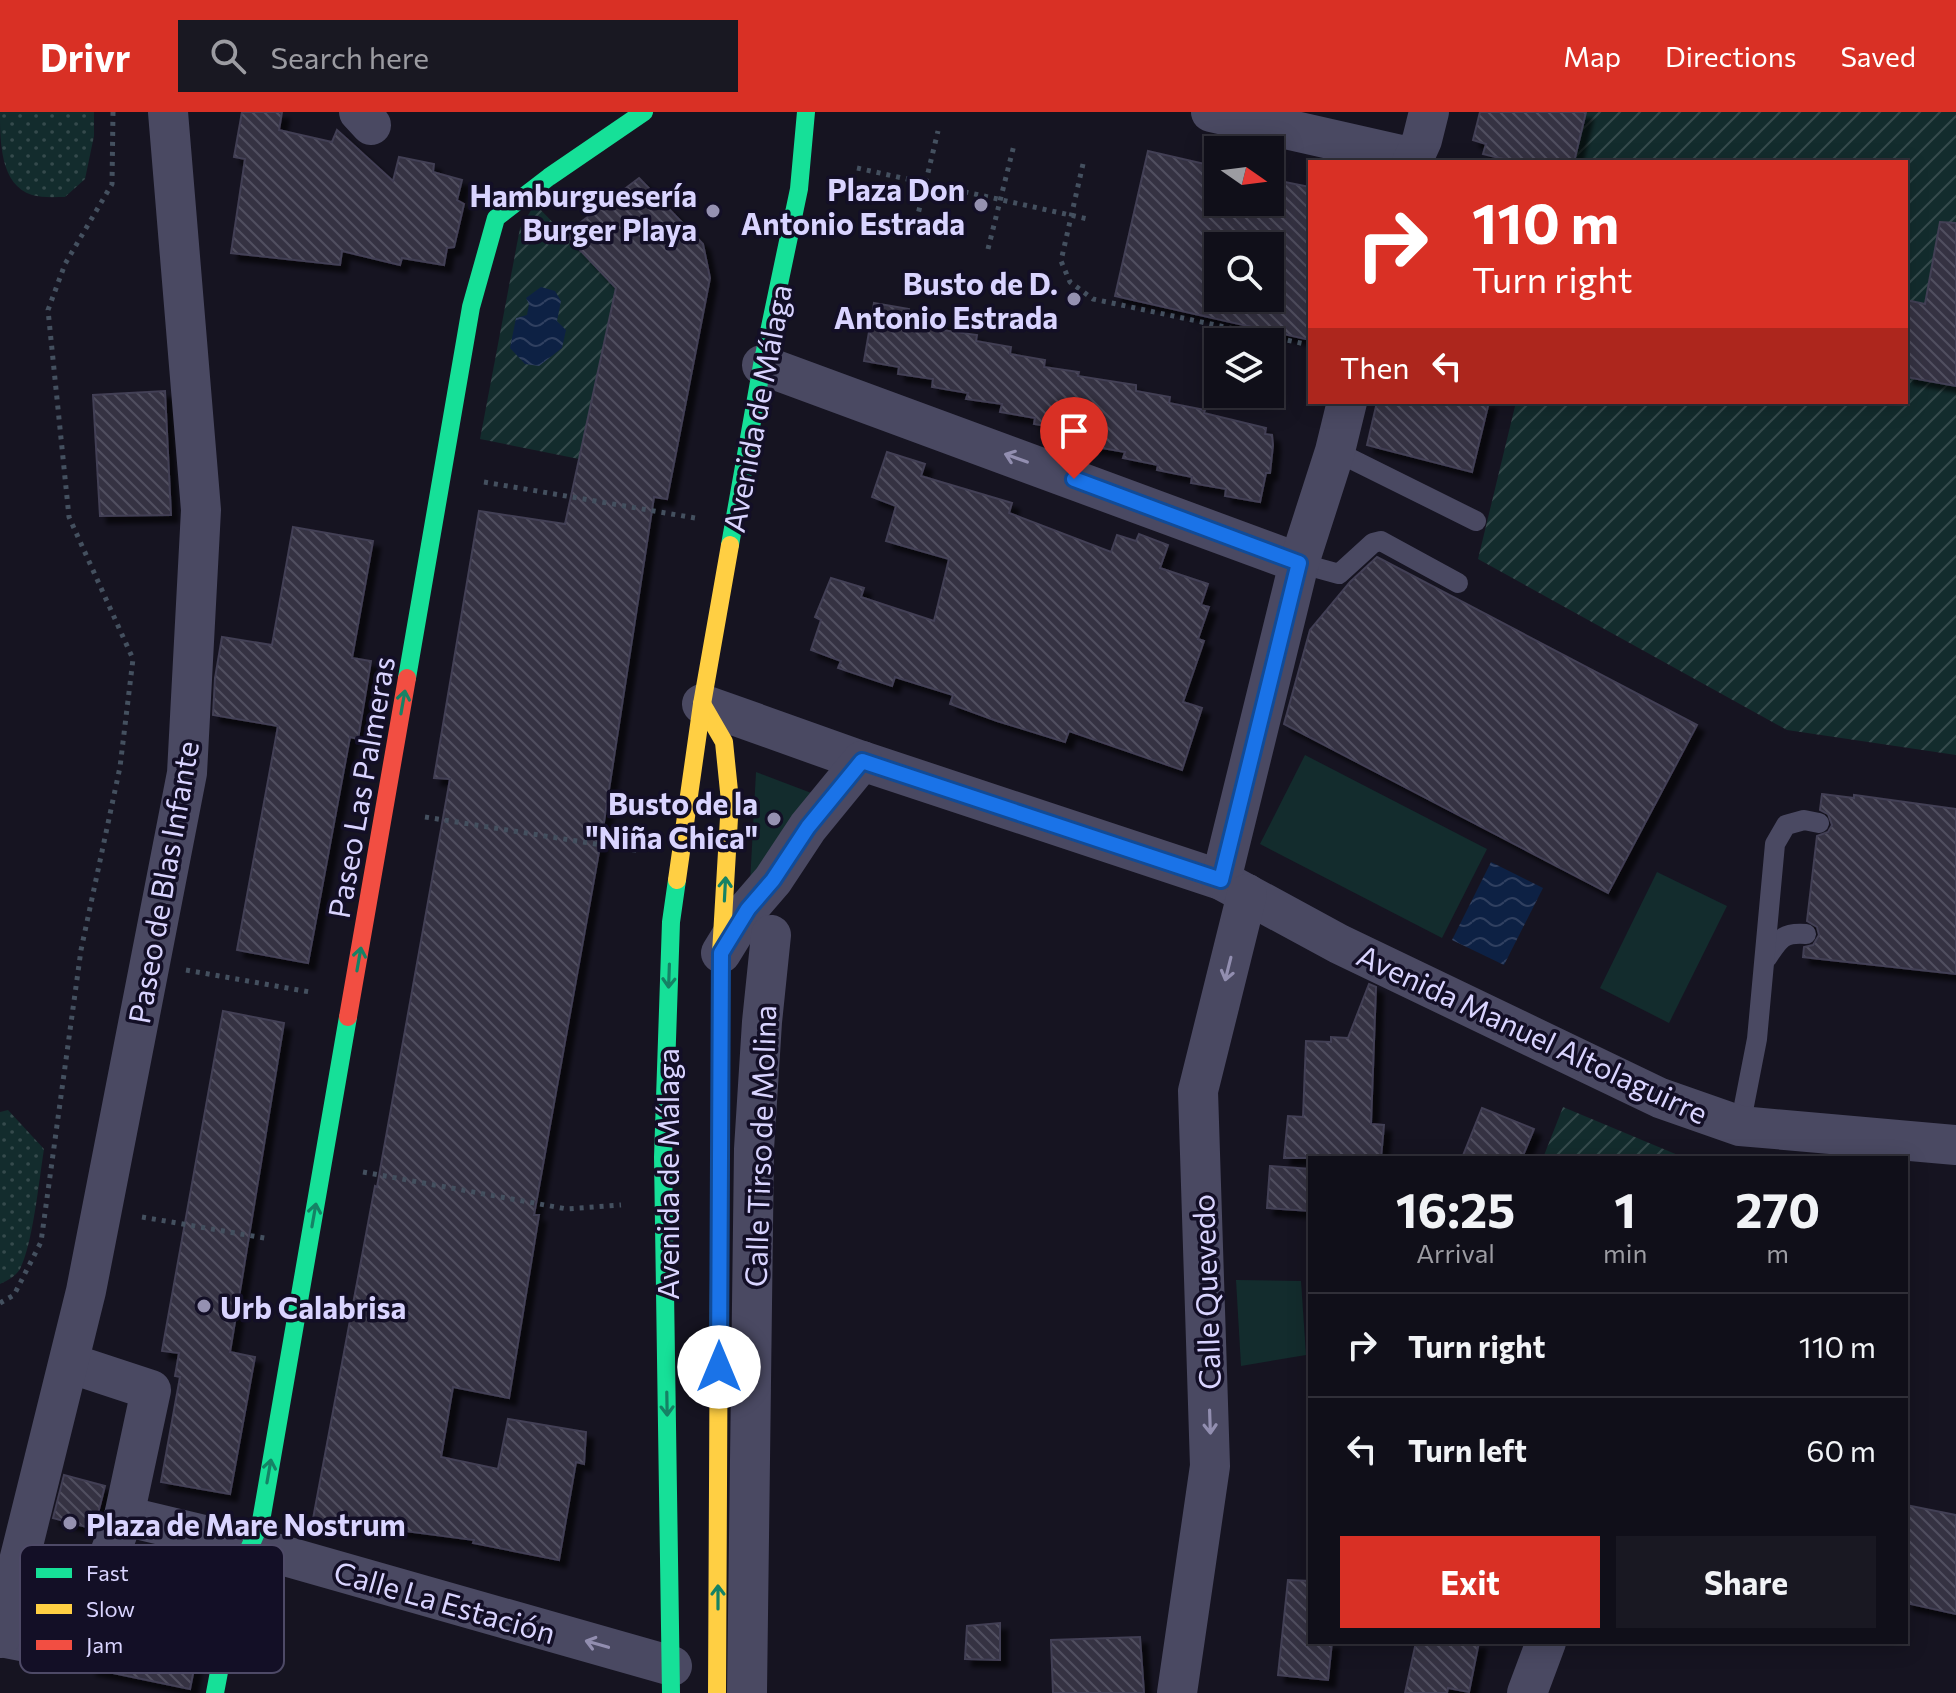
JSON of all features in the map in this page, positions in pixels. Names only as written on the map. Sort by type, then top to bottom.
[{"type":"main road","name":"Paseo Las Palmeras","points":[[250,1545],[261,1521],[471,307],[496,218],[549,177],[644,112]]},
{"type":"main road","name":"Avenida de Málaga","points":[[671,1679],[663,1157],[671,922],[702,704],[762,365],[799,189],[806,112]]},
{"type":"main road","name":"Avenida de Málaga","points":[[702,704],[724,742],[730,801],[721,953],[719,1398],[735,1684]]},
{"type":"main road","name":"Paseo Las Palmeras","points":[[215,1693],[219,1673]]},
{"type":"street","name":"Paseo de Blas Infante","points":[[23,1545],[69,1363],[187,773],[201,510],[168,112]]},
{"type":"street","points":[[1211,112],[1413,160],[1429,112]]},
{"type":"street","points":[[762,365],[1299,563]]},
{"type":"street","points":[[1234,887],[1299,563],[1335,451],[1347,404]]},
{"type":"street","name":"Avenida Manuel Altolaguirre","points":[[702,704],[1234,887],[1339,944],[1660,1098],[1734,1142],[1956,1145]]},
{"type":"street","points":[[721,953],[748,909],[773,880],[808,827],[862,761]]},
{"type":"street","name":"Calle Quevedo","points":[[1177,1693],[1210,1466],[1198,1091],[1234,887]]},
{"type":"street","name":"Calle Tirso de Molina","points":[[735,1684],[749,1490],[754,1149],[771,935]]},
{"type":"street","points":[[69,1363],[151,1390],[124,1516],[113,1545]]},
{"type":"street","points":[[719,1398],[749,1490]]},
{"type":"street","name":"Calle La Estación","points":[[124,1516],[246,1545]]},
{"type":"street","name":"Calle La Estación","points":[[284,1557],[671,1679]]},
{"type":"street","name":"Paseo de Blas Infante","points":[[0,1637],[20,1558]]},
{"type":"street","points":[[671,1618],[679,1643],[701,1664],[735,1684]]},
{"type":"street","points":[[0,1637],[20,1641]]},
{"type":"street","points":[[1530,1692],[1545,1644]]},
{"type":"lane","points":[[1335,451],[1476,521]]},
{"type":"lane","points":[[1299,563],[1339,574],[1373,543],[1381,541],[1458,583]]},
{"type":"lane","points":[[1734,1142],[1757,1039],[1775,844],[1786,825],[1804,820],[1819,823]]},
{"type":"lane","points":[[1764,961],[1780,938],[1792,932],[1806,934]]},
{"type":"path","points":[[0,1303],[14,1295],[41,1242],[81,950],[120,767],[133,659],[69,517],[48,310],[65,264],[112,184],[113,112]]},
{"type":"path","points":[[914,231],[938,131]]},
{"type":"path","points":[[988,249],[1014,145]]},
{"type":"path","points":[[1083,164],[1061,261],[1070,282],[1093,299],[1308,345]]},
{"type":"path","points":[[857,168],[1088,219]]},
{"type":"path","points":[[444,475],[734,525]]},
{"type":"path","points":[[384,811],[679,857]]},
{"type":"path","points":[[150,964],[352,999]]},
{"type":"path","points":[[323,1164],[567,1209],[624,1205]]},
{"type":"path","points":[[101,1210],[308,1246]]},
{"type":"green space","points":[[0,112],[94,112],[94,136],[85,179],[65,197],[36,196],[21,190],[4,161]]},
{"type":"green space","points":[[1586,112],[1956,112],[1956,755],[1787,730],[1478,559],[1516,404],[1908,404],[1908,160],[1574,160]]},
{"type":"green space","points":[[535,204],[616,288],[579,459],[480,439],[520,228]]},
{"type":"green space","points":[[1305,755],[1487,849],[1442,938],[1260,844]]},
{"type":"green space","points":[[756,772],[814,794],[750,883]]},
{"type":"green space","points":[[1657,872],[1727,906],[1669,1023],[1600,988]]},
{"type":"green space","points":[[1563,1107],[1680,1156],[1544,1156]]},
{"type":"green space","points":[[8,1110],[44,1149],[25,1258],[16,1274],[0,1284],[0,1112]]},
{"type":"green space","points":[[1236,1280],[1301,1281],[1306,1355],[1241,1366]]},
{"type":"water","points":[[541,287],[555,291],[561,301],[557,321],[566,330],[562,348],[539,366],[525,364],[510,348],[516,318],[527,315],[529,304],[526,298]]},
{"type":"water","points":[[1491,862],[1543,888],[1504,965],[1452,940]]},
{"type":"building","points":[[242,112],[282,112],[279,130],[332,142],[337,130],[393,181],[399,157],[434,164],[433,172],[462,180],[457,200],[464,204],[454,247],[447,248],[444,265],[402,258],[400,265],[342,251],[340,265],[231,253],[245,159],[234,157]]},
{"type":"building","points":[[1480,112],[1586,112],[1574,160],[1508,160],[1483,154],[1486,144],[1473,140]]},
{"type":"building","points":[[1148,151],[1204,164],[1204,216],[1284,216],[1284,182],[1308,187],[1308,340],[1284,334],[1284,328],[1257,328],[1115,296]]},
{"type":"building","points":[[639,178],[703,244],[710,278],[667,499],[654,497],[602,835],[534,1215],[539,1215],[509,1398],[453,1387],[441,1457],[498,1469],[508,1419],[586,1432],[584,1464],[576,1462],[559,1560],[473,1543],[474,1540],[313,1519],[377,1187],[450,779],[434,778],[479,511],[565,524],[616,288],[565,234]]},
{"type":"building","points":[[1940,222],[1956,223],[1956,386],[1908,377],[1908,300],[1925,304]]},
{"type":"building","points":[[874,303],[909,309],[908,316],[943,322],[942,330],[977,335],[976,341],[1011,347],[1010,354],[1045,360],[1044,367],[1136,385],[1136,391],[1170,397],[1169,403],[1266,428],[1265,434],[1272,435],[1273,445],[1270,473],[1266,473],[1260,502],[1225,496],[1226,489],[1191,483],[1192,477],[1157,470],[1158,465],[1123,458],[1125,452],[1090,446],[1092,434],[1034,424],[1035,418],[1000,412],[1002,404],[966,399],[968,393],[932,387],[933,379],[898,374],[899,367],[864,361]]},
{"type":"building","points":[[165,391],[171,515],[100,516],[93,395]]},
{"type":"building","points":[[1377,404],[1489,404],[1472,472],[1367,445]]},
{"type":"building","points":[[887,452],[925,464],[921,476],[1012,503],[1009,513],[1111,552],[1117,535],[1136,541],[1139,534],[1168,545],[1160,568],[1208,584],[1201,605],[1209,607],[1198,639],[1204,641],[1183,702],[1202,708],[1182,770],[1069,731],[1065,742],[997,721],[950,704],[953,695],[895,677],[892,686],[838,668],[841,661],[811,650],[821,620],[815,617],[831,578],[864,588],[861,597],[934,621],[949,559],[886,541],[896,506],[872,497]]},
{"type":"building","points":[[293,527],[373,541],[352,658],[371,661],[358,739],[350,737],[308,963],[237,950],[278,726],[213,715],[222,637],[272,645]]},
{"type":"building","points":[[1377,557],[1697,725],[1608,893],[1284,724],[1310,630],[1350,582]]},
{"type":"building","points":[[1822,794],[1854,798],[1854,795],[1956,809],[1956,974],[1803,957],[1804,947],[1813,945],[1819,935],[1817,927],[1807,921],[1817,836],[1828,832],[1832,825],[1828,814],[1820,810]]},
{"type":"building","points":[[1369,984],[1376,987],[1371,1124],[1384,1125],[1381,1156],[1284,1158],[1288,1116],[1303,1117],[1306,1041],[1331,1042],[1331,1037],[1348,1038]]},
{"type":"building","points":[[223,1011],[284,1023],[230,1352],[255,1357],[230,1494],[161,1482],[180,1377],[175,1376],[179,1353],[162,1351]]},
{"type":"building","points":[[1482,1108],[1534,1129],[1523,1156],[1463,1156]]},
{"type":"building","points":[[1270,1166],[1308,1169],[1308,1211],[1267,1208]]},
{"type":"building","points":[[64,1475],[105,1486],[94,1529],[53,1518]]},
{"type":"building","points":[[1908,1505],[1956,1515],[1956,1614],[1908,1603]]},
{"type":"building","points":[[1288,1580],[1308,1581],[1308,1644],[1332,1644],[1328,1680],[1278,1675]]},
{"type":"building","points":[[1000,1623],[1000,1660],[965,1659],[967,1626]]},
{"type":"building","points":[[1140,1637],[1144,1693],[1053,1693],[1051,1640]]},
{"type":"building","points":[[1416,1644],[1479,1644],[1469,1692],[1448,1688],[1447,1693],[1405,1693]]},
{"type":"building","points":[[113,1673],[193,1673],[190,1689]]},
{"type":"traffic: fast","points":[[407,678],[471,307],[496,218],[549,177],[644,112]]},
{"type":"traffic: fast","points":[[730,545],[762,365],[799,189],[806,112]]},
{"type":"traffic: fast","points":[[671,1693],[663,1157],[671,922],[677,880]]},
{"type":"traffic: fast","points":[[251,1545],[261,1521],[348,1017]]},
{"type":"traffic: fast","points":[[215,1693],[219,1673]]},
{"type":"traffic: slow","points":[[677,880],[702,704],[730,545]]},
{"type":"traffic: slow","points":[[702,704],[724,742],[730,801],[721,953],[721,1034]]},
{"type":"traffic: slow","points":[[717,1693],[719,1278]]},
{"type":"traffic: jam","points":[[348,1017],[407,678]]},
{"type":"traffic: jam","points":[[719,1278],[721,1034]]},
{"type":"place","name":"Plaza Don Antonio Estrada","points":[[981,205]]},
{"type":"place","name":"Hamburguesería Burger Playa","points":[[713,211]]},
{"type":"place","name":"Busto de D. Antonio Estrada","points":[[1074,299]]},
{"type":"place","name":"Busto de la \"Niña Chica\"","points":[[774,819]]},
{"type":"place","name":"Urb Calabrisa","points":[[204,1306]]},
{"type":"place","name":"Plaza de Mare Nostrum","points":[[70,1523]]},
{"type":"route","points":[[719,1367],[721,953],[748,909],[773,880],[808,827],[862,761],[1221,880],[1299,563],[1074,479]]}]
